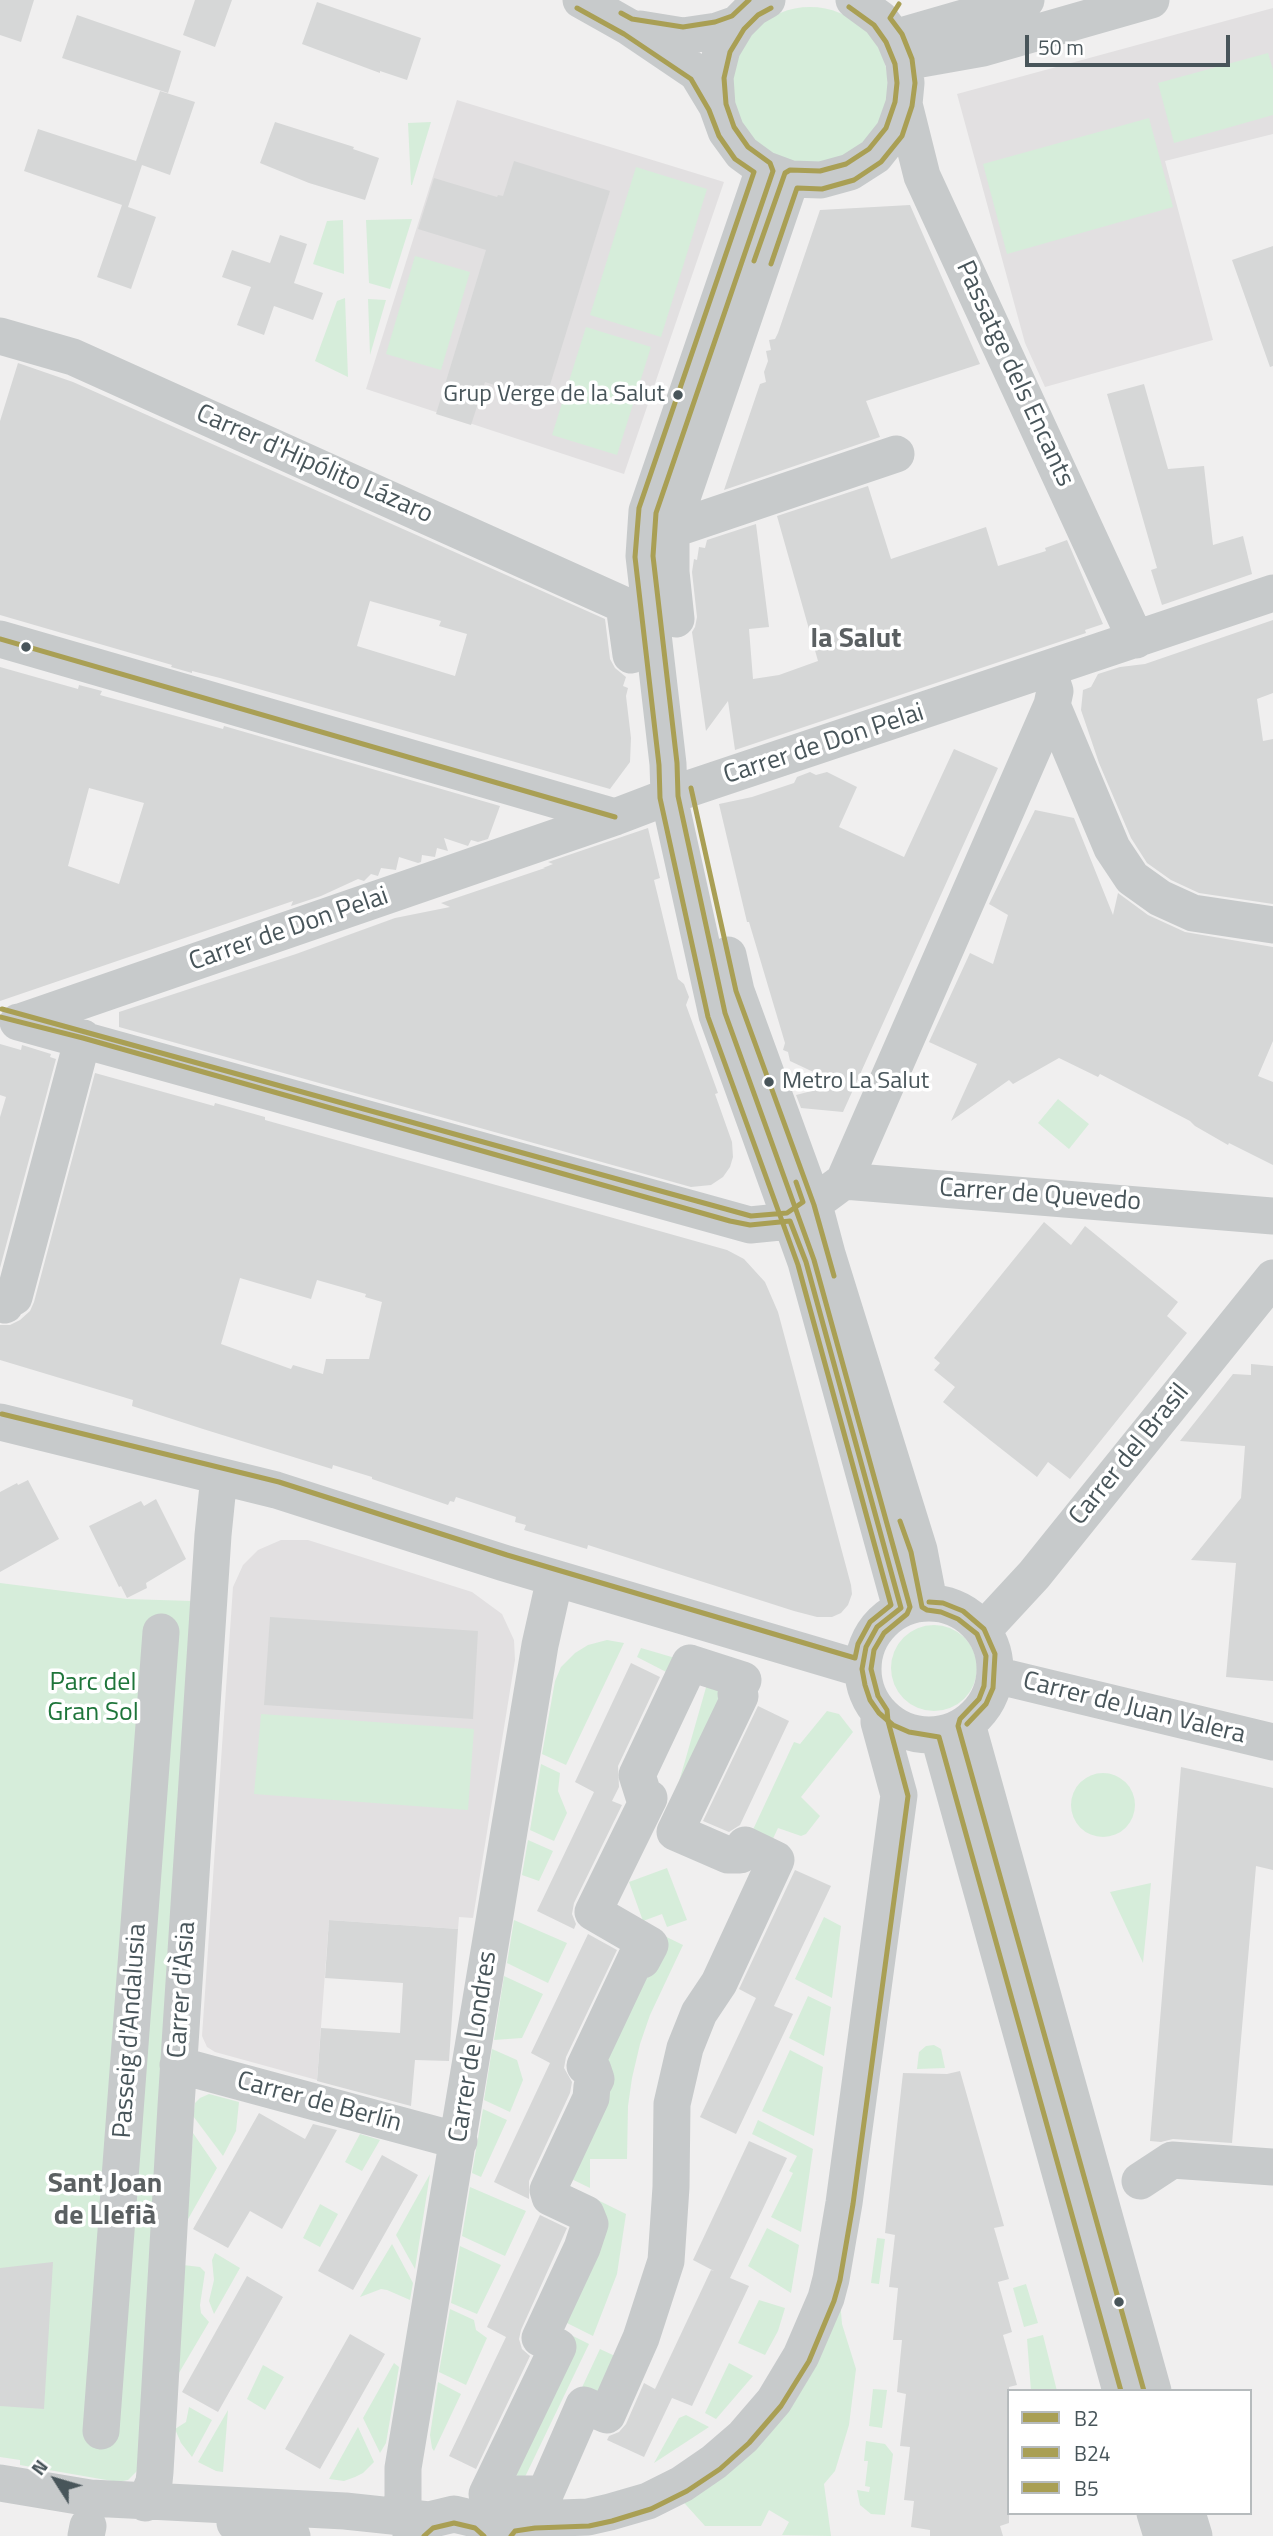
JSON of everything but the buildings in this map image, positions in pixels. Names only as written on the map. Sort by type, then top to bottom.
[{"type":"street","points":[[580,0],[629,27],[697,73],[717,106],[726,131],[742,153],[778,174],[821,180],[850,172],[875,156],[894,132],[904,104],[906,83],[885,24]]},
{"type":"street","points":[[717,106],[715,77],[722,49],[737,24],[753,8],[767,0]]},
{"type":"street","points":[[885,24],[1026,0]]},
{"type":"street","points":[[885,24],[983,48],[1151,0]]},
{"type":"street","points":[[629,27],[682,36],[717,31],[737,24]]},
{"type":"street","name":"Passatge dels Encants","points":[[904,104],[922,176],[1136,640]]},
{"type":"street","points":[[673,795],[693,755],[671,572],[671,530],[778,174]]},
{"type":"street","points":[[778,174],[647,511],[644,556],[673,795],[736,991],[802,1213],[827,1254],[919,1550],[915,1605]]},
{"type":"street","name":"Carrer d'Hipólito Lázaro","points":[[1,339],[73,357],[624,605],[648,770],[673,795]]},
{"type":"street","points":[[671,530],[896,454]]},
{"type":"street","name":"Carrer de Don Pelai","points":[[10,1019],[615,817],[673,795],[1050,688],[1136,640],[1273,593]]},
{"type":"street","points":[[0,639],[615,817]]},
{"type":"street","points":[[1050,688],[1112,848],[1132,878],[1160,898],[1193,913],[1273,926]]},
{"type":"street","points":[[10,1019],[750,1225],[802,1213],[844,1181],[1050,688]]},
{"type":"street","points":[[9,1301],[83,1038]]},
{"type":"street","name":"Carrer de Quevedo","points":[[844,1181],[1273,1216]]},
{"type":"street","name":"Carrer del Brasil","points":[[984,1629],[1034,1575],[1273,1278]]},
{"type":"street","points":[[0,1422],[276,1490],[555,1578],[862,1669]]},
{"type":"street","name":"Carrer d'Àsia","points":[[145,2502],[154,2482],[155,2472],[178,2064],[219,1476]]},
{"type":"street","name":"Carrer de Londres","points":[[414,2525],[403,2468],[536,1672],[555,1578]]},
{"type":"street","points":[[943,1603],[963,1611],[984,1629],[995,1654],[993,1688],[986,1704],[953,1730],[909,1732],[893,1725],[879,1713],[864,1685],[862,1669],[866,1647],[877,1627],[915,1605],[943,1603]]},
{"type":"street","name":"Passeig d'Andalusia","points":[[101,2431],[161,1632]]},
{"type":"street","points":[[690,1664],[743,1680],[736,1694],[740,1696],[675,1832],[728,1855],[740,1854],[745,1845],[776,1860],[719,1983],[699,2013],[677,2075],[672,2104],[671,2187],[666,2261],[653,2307],[607,2415],[584,2405],[545,2494],[487,2494],[558,2347],[540,2338],[582,2248],[590,2224],[586,2214],[550,2197],[548,2190],[591,2098],[596,2079],[593,2070],[585,2066],[636,1958],[642,1960],[650,1945],[593,1912],[649,1798],[644,1797],[637,1775],[690,1664]]},
{"type":"street","name":"Carrer de Juan Valera","points":[[995,1675],[1273,1742]]},
{"type":"street","points":[[0,2483],[90,2498],[345,2511],[414,2525],[441,2516],[467,2516],[479,2520],[499,2536],[510,2523],[534,2519],[588,2517],[648,2501],[682,2484],[714,2462],[743,2437],[774,2401],[801,2356],[826,2298],[833,2266],[844,2203],[899,1795],[879,1722],[879,1713]]},
{"type":"street","points":[[953,1730],[1120,2389]]},
{"type":"street","points":[[953,1730],[1152,2389]]},
{"type":"street","name":"Carrer de Berlín","points":[[178,2064],[459,2141]]},
{"type":"street","points":[[1140,2181],[1172,2160],[1273,2167]]},
{"type":"street","points":[[145,2502],[292,2536]]},
{"type":"street","points":[[1156,2515],[1161,2536]]},
{"type":"street","points":[[1188,2515],[1194,2536]]},
{"type":"shaded area","points":[[1273,8],[1273,134],[1165,161],[1213,340],[1045,387],[1025,343],[957,94]]},
{"type":"shaded area","points":[[457,100],[724,182],[624,474],[366,389]]},
{"type":"shaded area","points":[[281,1540],[308,1540],[472,1592],[502,1614],[514,1640],[515,1660],[473,1918],[459,1917],[458,1929],[329,1920],[317,2080],[215,2052],[207,2047],[202,2036],[233,1587],[243,1565],[258,1550]]},
{"type":"green space","points":[[810,7],[840,13],[865,30],[882,55],[888,85],[882,115],[865,140],[840,157],[810,163],[780,157],[755,140],[738,115],[732,85],[738,55],[755,30],[780,13]]},
{"type":"green space","points":[[1268,53],[1273,70],[1273,115],[1174,143],[1158,83]]},
{"type":"green space","points":[[1149,118],[1173,207],[1007,254],[983,164]]},
{"type":"green space","points":[[431,122],[412,185],[411,185],[408,123]]},
{"type":"green space","points":[[636,167],[707,189],[661,337],[590,315]]},
{"type":"green space","points":[[412,219],[390,289],[369,283],[366,220]]},
{"type":"green space","points":[[343,220],[344,274],[313,264],[327,221]]},
{"type":"green space","points":[[415,256],[470,272],[441,370],[386,354]]},
{"type":"green space","points":[[345,298],[348,377],[315,361],[337,301]]},
{"type":"green space","points":[[368,299],[386,300],[370,355]]},
{"type":"green space","points":[[586,327],[651,347],[617,455],[552,435]]},
{"type":"green space","points":[[1058,1099],[1089,1124],[1069,1149],[1038,1123]]},
{"type":"green space","name":"Parc del Gran Sol","points":[[0,1583],[127,1599],[193,1601],[140,2468],[128,2480],[118,2482],[20,2465],[20,2460],[0,2457]]},
{"type":"green space","points":[[934,1625],[951,1628],[965,1637],[974,1651],[977,1668],[974,1685],[965,1699],[951,1708],[934,1711],[917,1708],[903,1699],[894,1685],[891,1668],[894,1651],[903,1637],[917,1628]]},
{"type":"green space","points":[[607,1640],[624,1643],[566,1765],[542,1754],[555,1681],[561,1667],[575,1653],[588,1645]]},
{"type":"green space","points":[[641,1648],[682,1660],[674,1676],[637,1657]]},
{"type":"green space","points":[[711,1670],[743,1680],[672,1805],[685,1761]]},
{"type":"green space","points":[[827,1711],[839,1714],[853,1732],[801,1797],[820,1816],[806,1834],[801,1836],[778,1828],[770,1845],[750,1836],[794,1742],[800,1744]]},
{"type":"green space","points":[[261,1714],[474,1729],[468,1810],[254,1794]]},
{"type":"green space","points":[[541,1764],[560,1773],[558,1791],[567,1813],[554,1841],[530,1830]]},
{"type":"green space","points":[[1103,1773],[1121,1779],[1129,1787],[1135,1805],[1129,1823],[1121,1831],[1103,1837],[1085,1831],[1077,1823],[1071,1805],[1077,1787],[1085,1779]]},
{"type":"green space","points":[[528,1840],[553,1851],[539,1881],[522,1875]]},
{"type":"green space","points":[[667,1868],[687,1920],[667,1927],[662,1914],[643,1921],[629,1882]]},
{"type":"green space","points":[[1151,1883],[1143,1963],[1110,1892]]},
{"type":"green space","points":[[613,1911],[683,1945],[650,2015],[640,2044],[628,2106],[627,2159],[590,2159],[590,2188],[557,2172],[636,1958]]},
{"type":"green space","points":[[824,1917],[841,1926],[832,1998],[795,1979]]},
{"type":"green space","points":[[514,1920],[567,1943],[548,1983],[507,1963]]},
{"type":"green space","points":[[504,1976],[543,1994],[522,2038],[494,2040]]},
{"type":"green space","points":[[808,1996],[831,2007],[824,2056],[789,2038]]},
{"type":"green space","points":[[934,2045],[941,2049],[945,2068],[917,2069],[919,2052],[926,2046]]},
{"type":"green space","points":[[492,2049],[517,2060],[523,2080],[510,2112],[484,2100]]},
{"type":"green space","points":[[790,2050],[823,2067],[814,2136],[762,2111]]},
{"type":"green space","points":[[209,2094],[239,2102],[236,2131],[223,2156],[193,2116],[195,2103]]},
{"type":"green space","points":[[483,2109],[507,2120],[481,2177],[472,2173]]},
{"type":"green space","points":[[758,2120],[813,2149],[801,2232],[771,2217],[793,2173],[789,2171],[797,2156],[752,2134]]},
{"type":"green space","points":[[193,2133],[217,2168],[187,2221]]},
{"type":"green space","points":[[360,2134],[380,2140],[362,2171],[345,2162]]},
{"type":"green space","points":[[430,2174],[415,2269],[396,2235]]},
{"type":"green space","points":[[553,2178],[626,2214],[617,2274],[593,2336],[551,2315],[582,2248]]},
{"type":"green space","points":[[470,2187],[526,2211],[505,2256],[462,2236]]},
{"type":"green space","points":[[320,2204],[338,2214],[320,2247],[303,2238]]},
{"type":"green space","points":[[767,2228],[799,2245],[791,2293],[748,2266]]},
{"type":"green space","points":[[877,2238],[885,2239],[879,2284],[871,2283]]},
{"type":"green space","points":[[392,2244],[413,2283],[410,2300],[381,2289],[360,2297]]},
{"type":"green space","points":[[460,2246],[501,2265],[477,2314],[451,2303]]},
{"type":"green space","points":[[215,2253],[240,2268],[214,2314],[209,2301],[214,2280],[212,2260]]},
{"type":"green space","points":[[183,2265],[200,2267],[205,2272],[200,2305],[201,2313],[209,2322],[176,2378]]},
{"type":"green space","points":[[1026,2284],[1038,2323],[1024,2327],[1013,2288]]},
{"type":"green space","points":[[759,2300],[785,2308],[778,2331],[765,2355],[738,2343]]},
{"type":"green space","points":[[840,2300],[842,2324],[856,2369],[849,2425],[835,2471],[824,2484],[831,2536],[782,2535],[789,2522],[769,2510],[761,2526],[705,2526],[678,2496]]},
{"type":"green space","points":[[450,2309],[474,2320],[476,2330],[487,2338],[466,2385],[439,2372]]},
{"type":"green space","points":[[547,2323],[589,2344],[524,2479],[500,2467]]},
{"type":"green space","points":[[1043,2335],[1056,2389],[1031,2389],[1027,2339]]},
{"type":"green space","points":[[600,2349],[630,2363],[584,2405],[532,2494]]},
{"type":"green space","points":[[394,2363],[399,2367],[386,2443],[380,2453],[363,2418]]},
{"type":"green space","points":[[729,2363],[753,2376],[716,2419],[705,2413]]},
{"type":"green space","points":[[263,2365],[284,2377],[265,2410],[247,2399]]},
{"type":"green space","points":[[438,2382],[461,2394],[434,2451],[430,2435]]},
{"type":"green space","points":[[873,2389],[887,2390],[882,2428],[869,2426]]},
{"type":"green space","points":[[189,2407],[212,2420],[192,2457],[181,2443],[175,2429],[186,2422]]},
{"type":"green space","points":[[228,2410],[223,2472],[198,2462]]},
{"type":"green space","points":[[686,2415],[709,2427],[654,2463],[679,2418]]},
{"type":"green space","points":[[358,2427],[374,2462],[355,2477],[344,2481],[329,2479]]},
{"type":"green space","points":[[866,2441],[885,2444],[893,2454],[885,2515],[871,2514],[860,2505],[857,2490],[869,2492],[870,2487],[865,2486],[868,2461],[864,2461]]},
{"type":"transit line","name":"B5","points":[[621,13],[632,19],[683,27],[715,22],[732,16],[749,0]]},
{"type":"transit line","name":"B24","points":[[771,264],[797,188],[822,189],[854,180],[881,162],[902,136],[912,106],[915,83],[912,59],[902,34],[890,18],[899,4]]},
{"type":"transit line","name":"B5","points":[[754,261],[785,173],[790,170],[820,171],[846,164],[869,149],[886,128],[895,102],[895,64],[886,42],[874,25],[849,7]]},
{"type":"transit line","name":"B5","points":[[2,1414],[279,1482],[507,1555],[855,1658],[858,1644],[870,1622],[891,1605],[798,1265],[708,1017],[660,798],[659,765],[635,557],[639,508],[754,172],[735,159],[719,136],[709,110],[691,79],[624,34],[577,8]]},
{"type":"transit line","name":"B24","points":[[511,2536],[515,2531],[535,2528],[589,2526],[612,2521],[651,2509],[687,2491],[720,2469],[749,2443],[781,2406],[809,2361],[840,2280],[853,2204],[908,1796],[887,1710],[878,1696],[871,1669],[874,1650],[884,1633],[907,1614],[910,1607],[814,1260],[725,1013],[678,796],[677,763],[653,556],[656,513],[773,171],[770,163],[748,147],[734,127],[726,104],[724,78],[730,52],[744,29],[758,15],[771,8]]},
{"type":"transit line","name":"B2","points":[[0,639],[615,817]]},
{"type":"transit line","name":"B2","points":[[691,788],[736,991],[814,1205],[834,1276]]},
{"type":"transit line","name":"B5","points":[[2,1009],[751,1216],[787,1213],[803,1202],[796,1182]]},
{"type":"transit line","name":"B2","points":[[0,1017],[83,1038],[730,1221],[750,1225],[790,1221],[806,1262],[901,1608],[877,1627],[866,1647],[862,1669],[865,1685],[870,1700],[879,1713],[893,1725],[909,1732],[939,1737],[1120,2389]]},
{"type":"transit line","name":"B24","points":[[900,1521],[911,1552],[922,1607],[958,1619],[977,1634],[986,1656],[984,1686],[979,1699],[960,1719],[958,1726],[1143,2389]]},
{"type":"transit line","name":"B2","points":[[929,1602],[943,1603],[963,1611],[984,1629],[995,1654],[993,1688],[986,1704],[967,1724]]},
{"type":"transit line","name":"B24","points":[[424,2536],[433,2528],[454,2523],[475,2528],[484,2536]]},
{"type":"place","name":"Grup Verge de la Salut","points":[[678,395]]},
{"type":"place","name":"Metro La Salut","points":[[769,1082]]},
{"type":"district","name":"la Salut","points":[[856,640]]},
{"type":"district","name":"Sant Joan de Llefià","points":[[105,2201]]}]
